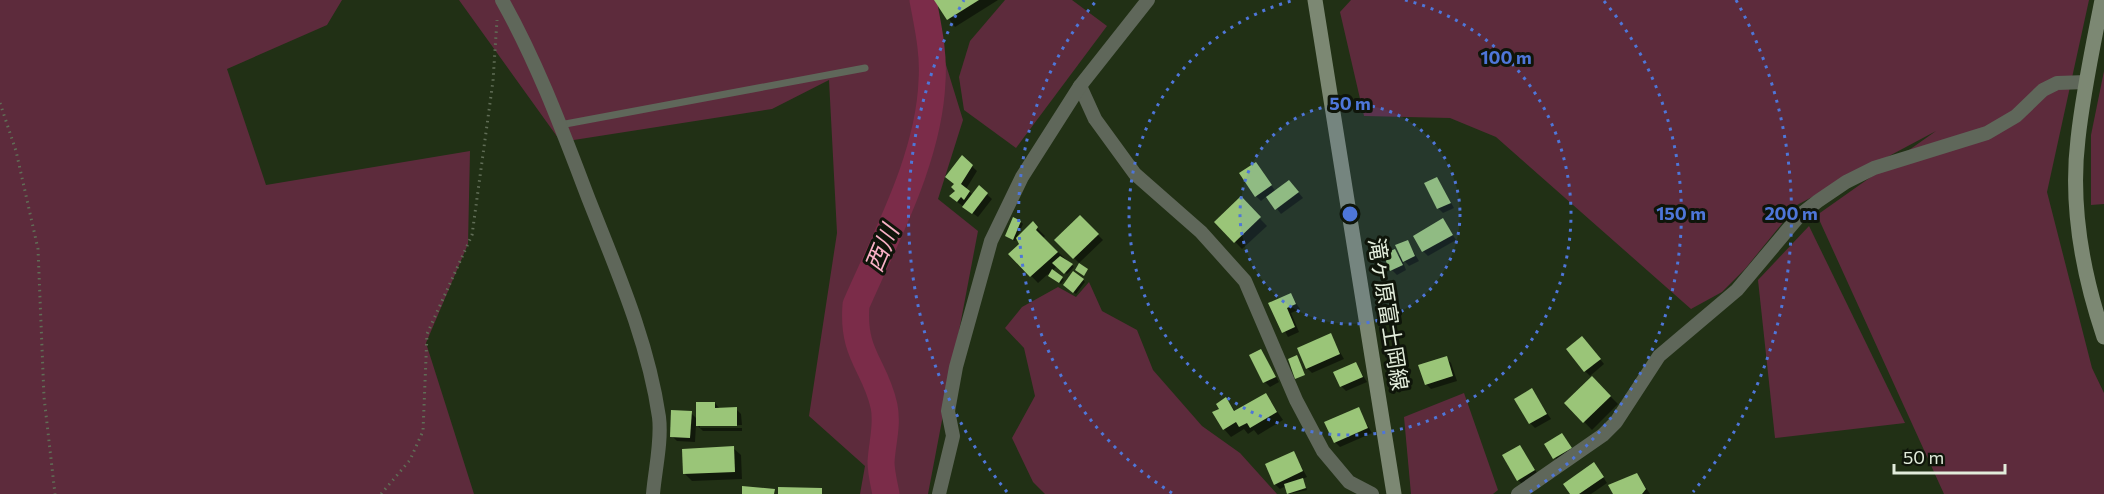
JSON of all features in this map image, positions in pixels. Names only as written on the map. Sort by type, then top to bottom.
[{"type":"main road","name":"滝ヶ原富士岡線","points":[[1315,0],[1394,494]]},
{"type":"main road","points":[[2102,0],[2077,141],[2077,208],[2084,259],[2104,337]]},
{"type":"street","points":[[502,0],[526,43],[560,125],[625,292],[648,362],[659,420],[653,494]]},
{"type":"street","points":[[939,494],[953,436],[948,411],[956,367],[991,241],[1022,177],[1080,86],[1148,0]]},
{"type":"street","points":[[1518,494],[1604,435],[1616,422],[1659,356],[1737,290],[1800,215],[1818,201],[1846,182],[1874,168],[1987,133],[2016,116],[2043,90],[2057,83],[2086,82]]},
{"type":"street","points":[[1080,86],[1095,119],[1135,174],[1201,232],[1245,281],[1296,400],[1323,451],[1348,482],[1372,494]]},
{"type":"lane","points":[[560,125],[865,68]]},
{"type":"path","points":[[381,494],[410,459],[423,431],[427,334],[472,235],[494,81],[498,18]]},
{"type":"path","points":[[0,103],[16,151],[38,249],[44,397],[55,494]]},
{"type":"shaded area","points":[[0,0],[342,0],[327,25],[227,69],[266,185],[470,151],[468,244],[426,343],[474,494],[0,494]]},
{"type":"shaded area","points":[[459,0],[926,0],[963,120],[938,199],[978,231],[928,494],[860,494],[865,466],[809,416],[837,233],[829,80],[772,109],[561,142]]},
{"type":"shaded area","points":[[1005,0],[1072,0],[1107,26],[1016,148],[964,110],[959,77],[970,41]]},
{"type":"shaded area","points":[[1351,0],[2089,0],[2047,192],[2092,368],[2104,393],[2104,494],[1944,494],[1817,215],[1936,131],[1797,205],[1745,269],[1722,292],[1691,309],[1496,137],[1450,118],[1364,116],[1340,12]]},
{"type":"shaded area","points":[[2104,71],[2104,204],[2091,205],[2091,135]]},
{"type":"shaded area","points":[[1809,226],[1905,423],[1775,438],[1758,280]]},
{"type":"shaded area","points":[[1089,282],[1102,311],[1137,330],[1153,370],[1202,426],[1240,453],[1277,494],[1045,494],[1033,482],[1012,438],[1035,396],[1024,348],[1005,328],[1022,307],[1058,287],[1076,297]]},
{"type":"shaded area","points":[[1464,393],[1498,490],[1493,494],[1411,494],[1404,417]]},
{"type":"building","points":[[934,0],[979,0],[947,20]]},
{"type":"building","points":[[962,155],[973,165],[961,184],[970,191],[964,200],[961,197],[957,202],[949,196],[955,191],[951,187],[954,184],[945,177]]},
{"type":"building","points":[[1256,162],[1272,185],[1255,197],[1239,173]]},
{"type":"building","points":[[1437,177],[1451,203],[1437,209],[1424,183]]},
{"type":"building","points":[[1289,180],[1299,192],[1275,210],[1266,197]]},
{"type":"building","points":[[979,185],[988,193],[972,214],[962,207]]},
{"type":"building","points":[[1241,196],[1261,217],[1234,243],[1214,222]]},
{"type":"building","points":[[1080,215],[1099,234],[1073,259],[1054,240]]},
{"type":"building","points":[[1013,217],[1021,221],[1013,240],[1005,236]]},
{"type":"building","points":[[1443,218],[1453,235],[1422,252],[1413,236]]},
{"type":"building","points":[[1033,221],[1038,227],[1036,230],[1058,252],[1030,277],[1008,254],[1019,244],[1016,238]]},
{"type":"building","points":[[1408,240],[1415,256],[1403,262],[1395,245]]},
{"type":"building","points":[[1395,249],[1403,265],[1390,271],[1383,254]]},
{"type":"building","points":[[1060,256],[1073,264],[1064,274],[1052,263]]},
{"type":"building","points":[[1079,263],[1088,269],[1084,276],[1075,270]]},
{"type":"building","points":[[1052,269],[1063,277],[1059,283],[1048,276]]},
{"type":"building","points":[[1073,271],[1084,279],[1073,293],[1063,285]]},
{"type":"building","points":[[1291,293],[1296,304],[1287,308],[1295,327],[1282,333],[1268,303]]},
{"type":"building","points":[[1331,333],[1340,354],[1306,369],[1297,348]]},
{"type":"building","points":[[1582,336],[1601,359],[1584,372],[1566,349]]},
{"type":"building","points":[[1261,349],[1276,377],[1263,383],[1249,355]]},
{"type":"building","points":[[1297,355],[1305,375],[1295,379],[1288,359]]},
{"type":"building","points":[[1447,356],[1453,376],[1425,385],[1418,365]]},
{"type":"building","points":[[1356,362],[1363,377],[1340,387],[1333,372]]},
{"type":"building","points":[[1592,376],[1611,396],[1583,423],[1564,403]]},
{"type":"building","points":[[1532,388],[1547,414],[1529,424],[1514,399]]},
{"type":"building","points":[[1266,393],[1277,412],[1250,428],[1247,423],[1239,427],[1236,422],[1223,430],[1212,412],[1219,409],[1216,404],[1226,397],[1234,411]]},
{"type":"building","points":[[696,402],[715,402],[715,408],[737,407],[737,426],[696,426]]},
{"type":"building","points":[[1359,407],[1368,428],[1334,443],[1324,422]]},
{"type":"building","points":[[671,410],[692,411],[690,438],[670,437]]},
{"type":"building","points":[[1562,433],[1572,448],[1553,459],[1544,444]]},
{"type":"building","points":[[1520,445],[1535,470],[1517,481],[1502,455]]},
{"type":"building","points":[[734,446],[735,472],[683,474],[682,449]]},
{"type":"building","points":[[1294,451],[1303,471],[1274,485],[1265,464]]},
{"type":"building","points":[[1594,462],[1604,477],[1579,494],[1570,494],[1563,484]]},
{"type":"building","points":[[1637,473],[1646,489],[1642,494],[1613,494],[1608,485]]},
{"type":"building","points":[[1303,478],[1306,488],[1287,494],[1284,484]]},
{"type":"building","points":[[742,486],[775,489],[774,494],[742,494]]},
{"type":"building","points":[[778,487],[822,488],[822,494],[778,494]]},
{"type":"waterway","name":"西川","points":[[886,494],[881,462],[885,427],[884,406],[857,336],[856,305],[904,196],[923,139],[932,81],[930,40],[923,0]]}]
